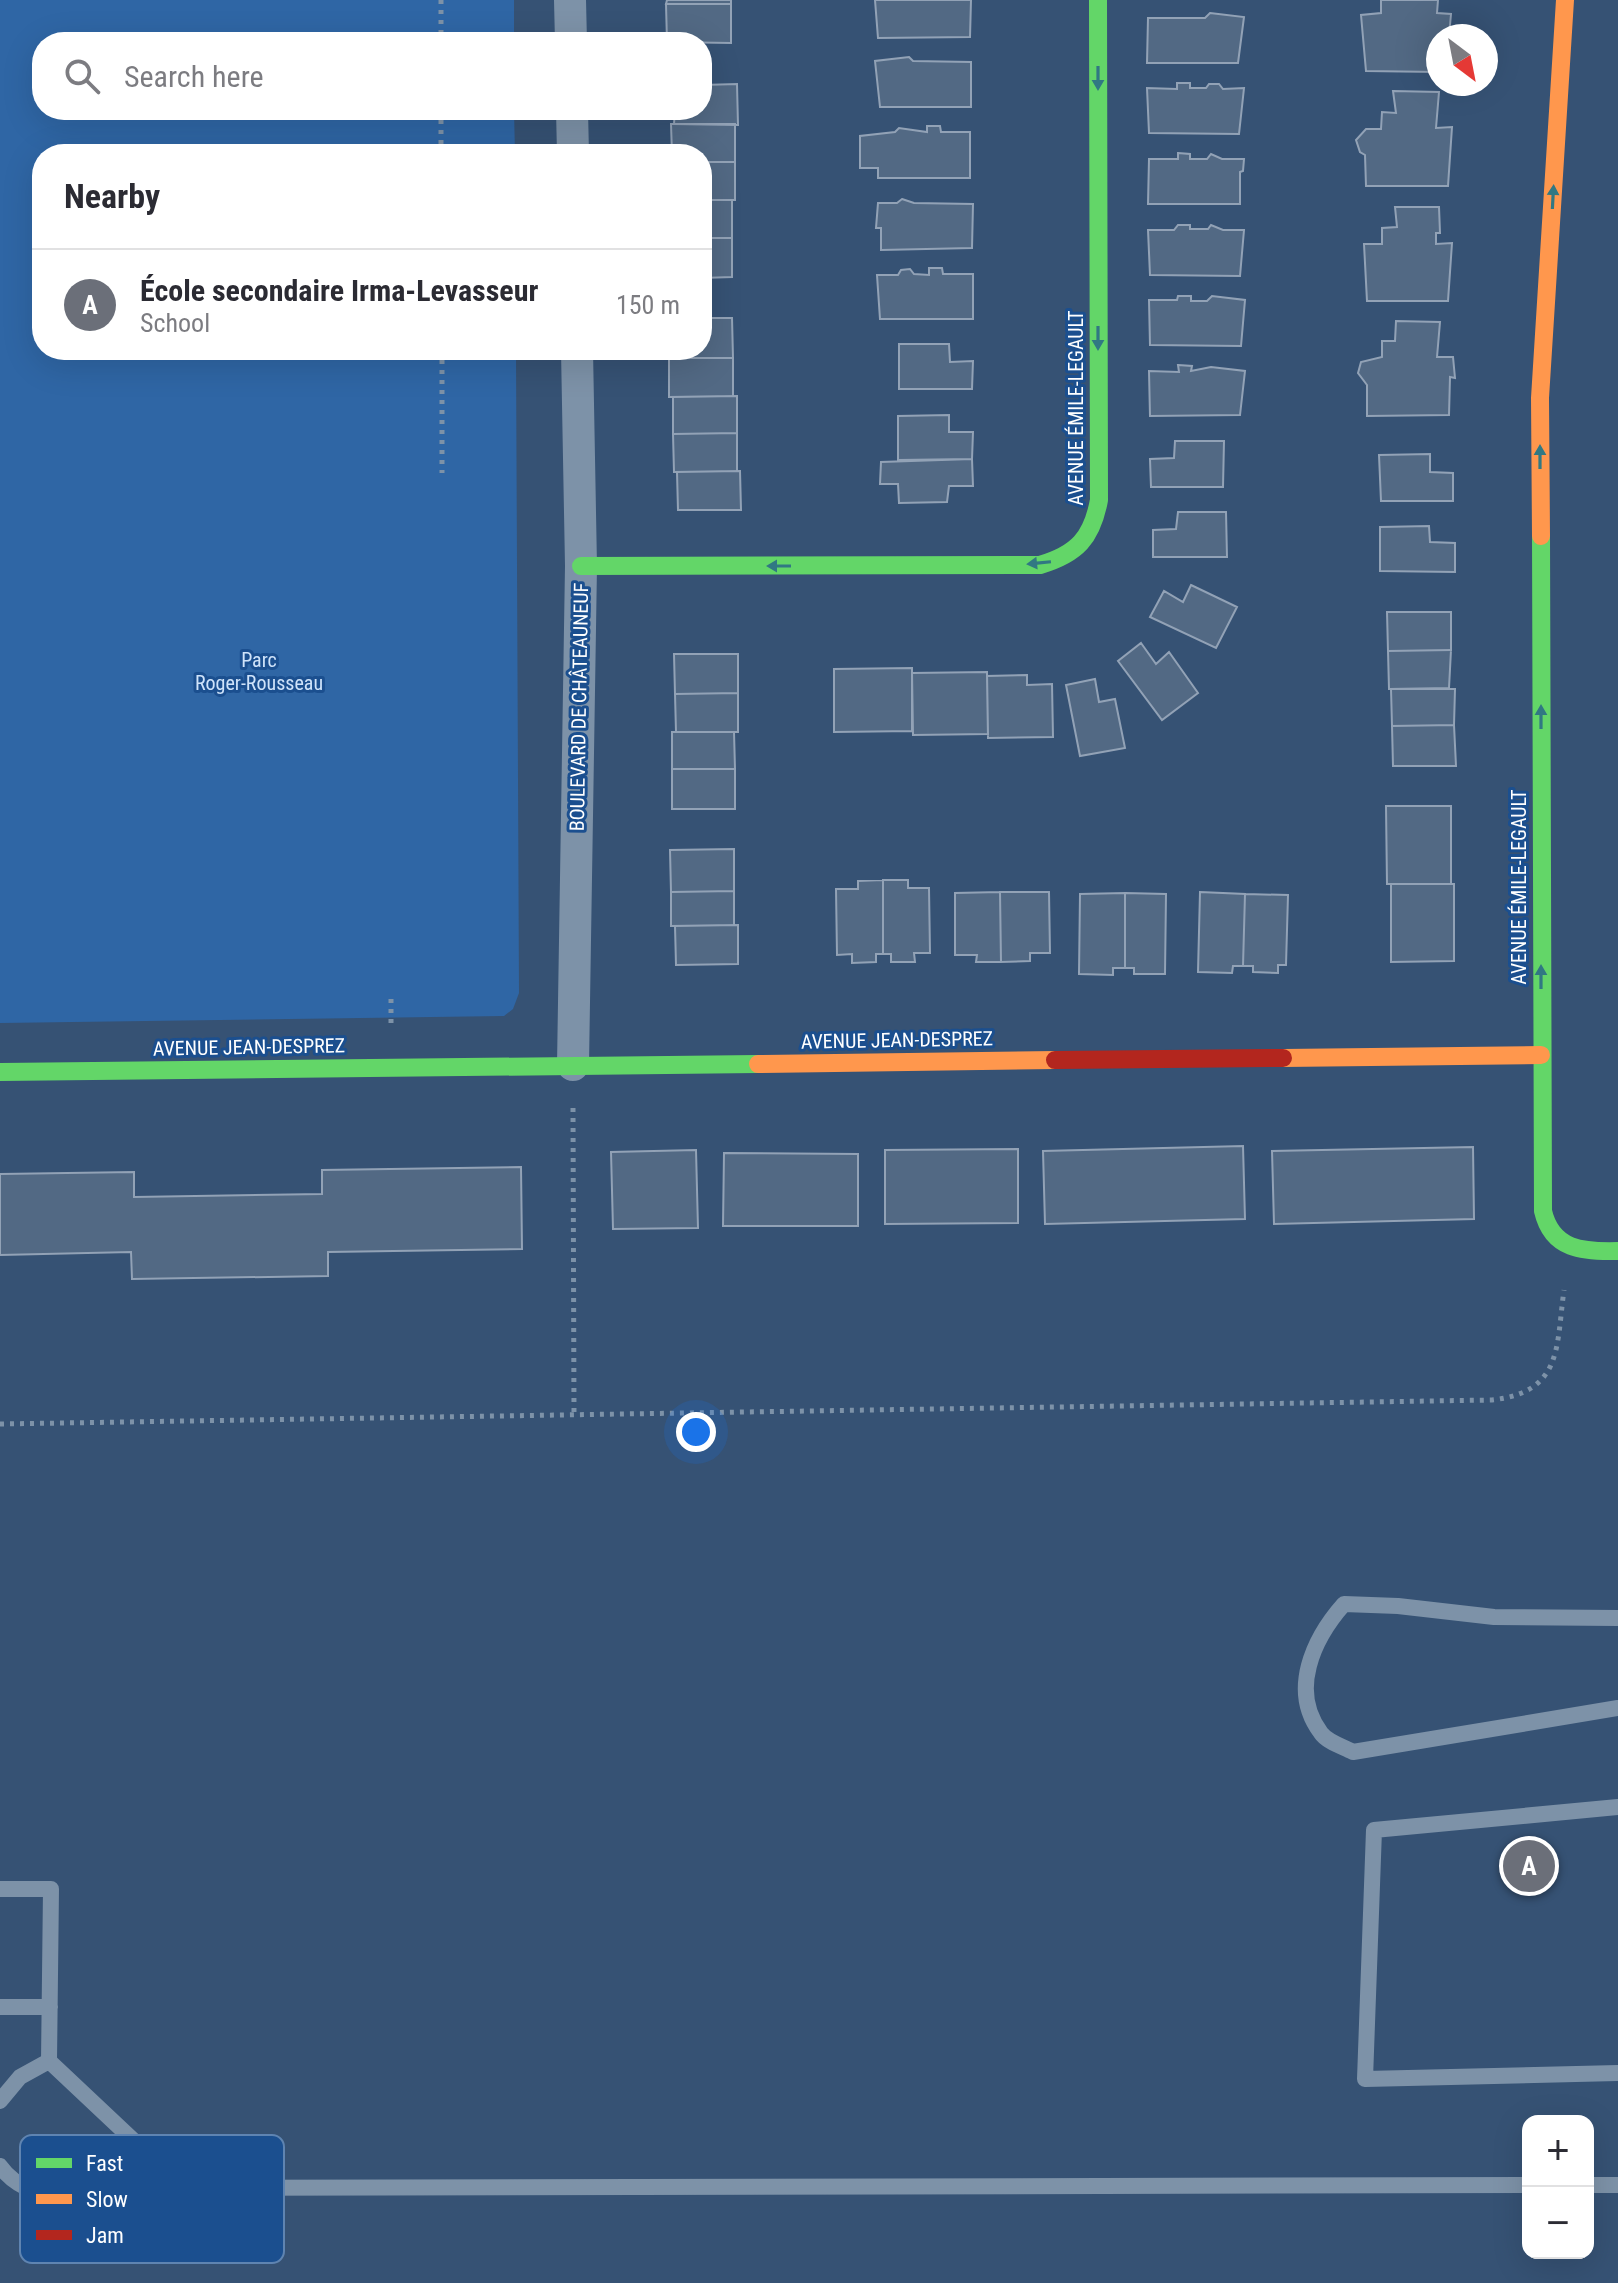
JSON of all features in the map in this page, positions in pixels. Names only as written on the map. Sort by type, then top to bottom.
[{"type":"street","points":[[570,0],[571,32]]},
{"type":"street","name":"AVENUE ÉMILE-LEGAULT","points":[[581,566],[1040,565],[1063,559],[1082,546],[1095,525],[1099,500],[1098,0]]},
{"type":"street","name":"AVENUE ÉMILE-LEGAULT","points":[[1541,1055],[1540,398],[1565,0]]},
{"type":"street","points":[[572,120],[573,144]]},
{"type":"street","name":"BOULEVARD DE CHÂTEAUNEUF","points":[[573,1065],[581,566],[577,360]]},
{"type":"street","points":[[1541,1055],[1544,1222],[1553,1239],[1571,1249],[1618,1251]]},
{"type":"street","name":"AVENUE JEAN-DESPREZ","points":[[0,1072],[1541,1055]]},
{"type":"lane","points":[[1618,1618],[1494,1617],[1398,1606],[1344,1604],[1325,1626],[1311,1657],[1304,1695],[1322,1735],[1353,1752],[1618,1708]]},
{"type":"lane","points":[[1618,1807],[1374,1830],[1365,2079],[1618,2073]]},
{"type":"lane","points":[[0,1889],[51,1889],[49,2061],[128,2135]]},
{"type":"lane","points":[[0,2007],[50,2007]]},
{"type":"lane","points":[[0,2101],[20,2077],[49,2061]]},
{"type":"lane","points":[[0,2166],[20,2183]]},
{"type":"lane","points":[[284,2188],[1522,2185]]},
{"type":"lane","points":[[1594,2185],[1618,2185]]},
{"type":"path","points":[[441,0],[441,32]]},
{"type":"path","points":[[441,120],[441,144]]},
{"type":"path","points":[[442,360],[442,473]]},
{"type":"path","points":[[573,1102],[574,1415]]},
{"type":"path","points":[[0,1424],[1513,1398],[1531,1391],[1553,1367],[1564,1293]]},
{"type":"green space","name":"Parc Roger-Rousseau","points":[[0,0],[514,0],[514,32],[32,32],[32,120],[514,120],[515,144],[32,144],[32,360],[516,360],[519,993],[513,1009],[504,1016],[0,1023]]},
{"type":"building","points":[[667,0],[731,0],[731,4],[666,4]]},
{"type":"building","points":[[875,0],[971,0],[970,37],[878,38]]},
{"type":"building","points":[[1381,0],[1438,0],[1437,13],[1451,14],[1450,24],[1426,24],[1426,72],[1366,71],[1361,15],[1381,13]]},
{"type":"building","points":[[666,4],[731,4],[731,43],[712,43],[712,32],[667,32]]},
{"type":"building","points":[[1210,13],[1244,17],[1238,63],[1147,63],[1148,18],[1205,18]]},
{"type":"building","points":[[909,57],[913,61],[971,62],[971,107],[880,107],[875,61]]},
{"type":"building","points":[[1177,83],[1190,83],[1190,88],[1219,84],[1223,89],[1244,88],[1239,134],[1149,133],[1147,88],[1177,89]]},
{"type":"building","points":[[737,84],[738,125],[674,124],[674,120],[712,120],[712,85]]},
{"type":"building","points":[[1393,91],[1426,92],[1426,96],[1439,96],[1436,128],[1452,127],[1448,186],[1366,186],[1365,155],[1360,152],[1356,140],[1366,129],[1381,129],[1382,112],[1396,113]]},
{"type":"building","points":[[671,124],[735,124],[735,162],[712,162],[712,144],[672,144]]},
{"type":"building","points":[[927,126],[940,126],[941,132],[970,132],[970,178],[878,178],[878,168],[860,168],[860,136],[895,132],[899,128],[927,132]]},
{"type":"building","points":[[1178,153],[1190,154],[1190,159],[1207,159],[1211,154],[1222,159],[1244,159],[1243,171],[1240,172],[1240,204],[1148,204],[1149,159],[1178,159]]},
{"type":"building","points":[[712,162],[735,162],[735,200],[712,200]]},
{"type":"building","points":[[902,199],[914,203],[973,204],[972,248],[881,250],[881,228],[876,228],[878,203],[897,203]]},
{"type":"building","points":[[712,200],[732,200],[732,238],[712,238]]},
{"type":"building","points":[[1395,207],[1439,207],[1440,233],[1436,233],[1436,244],[1452,243],[1448,301],[1367,301],[1364,244],[1382,244],[1382,228],[1397,227]]},
{"type":"building","points":[[1178,225],[1190,225],[1190,229],[1208,229],[1211,225],[1223,230],[1244,230],[1240,276],[1150,275],[1148,230],[1174,230]]},
{"type":"building","points":[[712,238],[732,238],[732,277],[712,278]]},
{"type":"building","points":[[929,268],[942,268],[943,274],[973,274],[973,319],[880,319],[877,275],[898,275],[901,270],[910,269],[914,274],[929,275]]},
{"type":"building","points":[[1178,296],[1191,296],[1191,301],[1207,301],[1212,296],[1245,300],[1241,346],[1150,345],[1149,300],[1177,300]]},
{"type":"building","points":[[712,318],[732,318],[733,358],[712,358]]},
{"type":"building","points":[[1396,321],[1440,322],[1437,357],[1453,357],[1455,378],[1450,377],[1449,415],[1367,416],[1367,385],[1358,373],[1361,362],[1382,357],[1382,341],[1395,341]]},
{"type":"building","points":[[899,344],[949,344],[950,362],[973,361],[972,389],[899,389]]},
{"type":"building","points":[[733,358],[733,396],[669,397],[669,360]]},
{"type":"building","points":[[1178,365],[1192,366],[1191,371],[1211,367],[1245,371],[1240,415],[1150,416],[1149,371],[1179,372]]},
{"type":"building","points":[[737,396],[737,433],[673,434],[673,397]]},
{"type":"building","points":[[949,415],[949,432],[973,432],[972,459],[898,460],[898,416]]},
{"type":"building","points":[[737,433],[737,471],[674,472],[673,434]]},
{"type":"building","points":[[1175,441],[1224,441],[1223,487],[1151,487],[1150,459],[1174,458]]},
{"type":"building","points":[[1430,454],[1430,472],[1453,473],[1453,501],[1381,501],[1379,455]]},
{"type":"building","points":[[972,459],[973,486],[949,486],[947,502],[899,503],[898,484],[880,484],[881,462]]},
{"type":"building","points":[[740,471],[741,510],[678,510],[677,472]]},
{"type":"building","points":[[1178,512],[1226,512],[1227,557],[1153,557],[1153,530],[1176,529]]},
{"type":"building","points":[[1429,526],[1430,542],[1455,543],[1455,572],[1380,571],[1380,527]]},
{"type":"building","points":[[1191,585],[1237,607],[1216,648],[1150,617],[1164,591],[1183,602]]},
{"type":"building","points":[[1387,612],[1451,612],[1451,650],[1388,651]]},
{"type":"building","points":[[1141,643],[1156,664],[1169,652],[1198,693],[1162,720],[1118,661]]},
{"type":"building","points":[[1451,650],[1449,688],[1389,689],[1388,651]]},
{"type":"building","points":[[674,654],[738,654],[738,693],[675,694]]},
{"type":"building","points":[[912,668],[912,731],[834,732],[834,669]]},
{"type":"building","points":[[987,672],[988,734],[913,735],[912,673]]},
{"type":"building","points":[[1027,675],[1027,685],[1052,684],[1053,737],[988,738],[987,676]]},
{"type":"building","points":[[1095,679],[1099,702],[1115,699],[1125,748],[1080,756],[1066,685]]},
{"type":"building","points":[[1391,689],[1455,689],[1454,725],[1392,726]]},
{"type":"building","points":[[738,693],[738,732],[676,732],[675,694]]},
{"type":"building","points":[[1454,725],[1456,766],[1393,766],[1392,726]]},
{"type":"building","points":[[672,732],[734,732],[735,769],[672,769]]},
{"type":"building","points":[[672,769],[735,769],[735,809],[672,809]]},
{"type":"building","points":[[1386,806],[1451,806],[1451,884],[1387,884]]},
{"type":"building","points":[[734,849],[734,891],[671,892],[670,850]]},
{"type":"building","points":[[883,880],[908,880],[908,888],[929,888],[930,953],[914,953],[915,962],[891,962],[891,954],[883,954]]},
{"type":"building","points":[[883,880],[883,954],[876,954],[876,962],[852,963],[852,954],[837,955],[836,889],[858,889],[858,881]]},
{"type":"building","points":[[1391,884],[1454,884],[1454,961],[1391,962]]},
{"type":"building","points":[[734,891],[734,925],[671,926],[671,892]]},
{"type":"building","points":[[1000,892],[1049,892],[1050,953],[1030,953],[1030,961],[1001,962]]},
{"type":"building","points":[[1000,892],[1001,962],[976,962],[977,955],[955,955],[955,893]]},
{"type":"building","points":[[1200,892],[1245,894],[1243,966],[1233,966],[1232,973],[1198,972]]},
{"type":"building","points":[[1125,893],[1166,894],[1165,974],[1134,974],[1134,968],[1125,968]]},
{"type":"building","points":[[1125,893],[1125,968],[1113,968],[1113,975],[1079,974],[1080,894]]},
{"type":"building","points":[[1245,894],[1288,895],[1286,965],[1278,965],[1278,973],[1253,972],[1253,966],[1243,966]]},
{"type":"building","points":[[738,925],[738,964],[676,965],[675,926]]},
{"type":"building","points":[[1243,1146],[1245,1219],[1045,1224],[1043,1151]]},
{"type":"building","points":[[1473,1147],[1474,1219],[1274,1224],[1272,1151]]},
{"type":"building","points":[[1018,1149],[1018,1223],[885,1224],[885,1150]]},
{"type":"building","points":[[696,1150],[698,1228],[613,1229],[611,1152]]},
{"type":"building","points":[[724,1153],[858,1154],[858,1226],[723,1226]]},
{"type":"building","points":[[521,1167],[522,1249],[328,1252],[328,1276],[132,1279],[131,1252],[0,1255],[0,1174],[134,1172],[134,1197],[322,1194],[322,1170]]},
{"type":"traffic: fast","points":[[581,566],[1040,565],[1064,556],[1081,543],[1092,525],[1099,500],[1098,0]]},
{"type":"traffic: fast","points":[[1541,536],[1543,1211],[1547,1224],[1561,1241],[1581,1249],[1618,1251]]},
{"type":"traffic: fast","points":[[0,1072],[758,1064]]},
{"type":"traffic: slow","points":[[1541,536],[1540,398],[1565,0]]},
{"type":"traffic: slow","points":[[1283,1058],[1541,1055]]},
{"type":"traffic: slow","points":[[758,1064],[1055,1060]]},
{"type":"traffic: jam","points":[[1055,1060],[1283,1058]]},
{"type":"place","name":"École secondaire Irma-Levasseur","points":[[1529,1866]]}]
